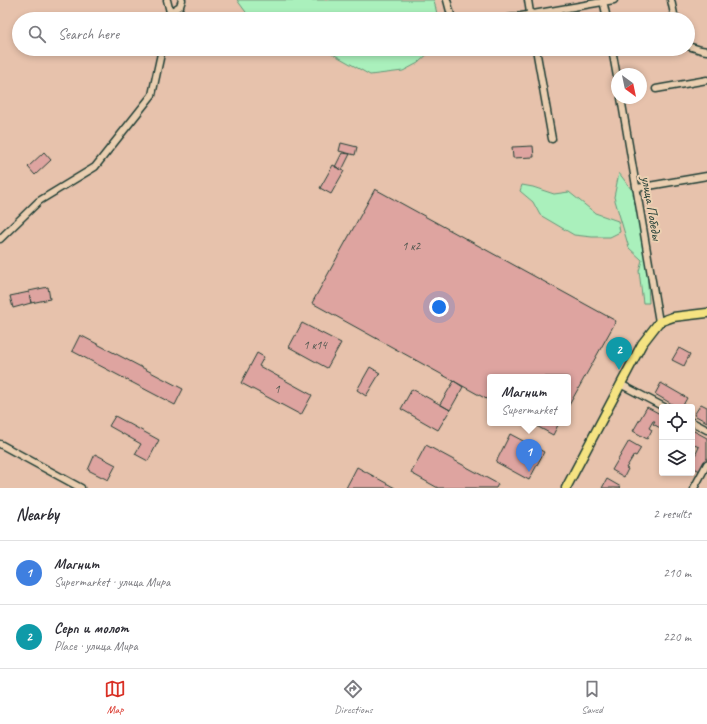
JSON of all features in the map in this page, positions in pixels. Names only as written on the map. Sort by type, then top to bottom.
[{"type":"main road","points":[[566,488],[622,385],[642,344],[659,322],[673,317],[707,313]]},
{"type":"street","points":[[167,0],[170,12],[180,6],[182,0]]},
{"type":"street","points":[[447,0],[450,12]]},
{"type":"street","points":[[528,0],[529,12]]},
{"type":"street","points":[[553,12],[614,0]]},
{"type":"street","points":[[671,0],[674,12]]},
{"type":"street","points":[[603,1],[605,12]]},
{"type":"street","points":[[695,48],[707,51]]},
{"type":"street","points":[[0,239],[39,202],[95,167],[152,95],[160,56]]},
{"type":"street","points":[[537,56],[552,139]]},
{"type":"street","points":[[613,56],[615,68]]},
{"type":"street","points":[[656,89],[707,80]]},
{"type":"street","name":"улица Победы","points":[[622,104],[659,322]]},
{"type":"street","points":[[637,188],[707,176]]},
{"type":"street","points":[[622,385],[659,404]]},
{"type":"street","points":[[695,424],[707,430]]},
{"type":"street","points":[[0,444],[81,488]]},
{"type":"street","points":[[694,488],[707,464]]},
{"type":"street","points":[[700,477],[707,480]]},
{"type":"green space","points":[[237,0],[434,0],[437,12],[246,12]]},
{"type":"green space","points":[[336,56],[426,56],[418,63],[403,71],[370,75]]},
{"type":"green space","points":[[619,173],[634,193],[647,265],[649,303],[643,303],[639,271],[642,260],[629,248],[614,197]]},
{"type":"green space","points":[[522,185],[554,194],[569,192],[595,213],[618,221],[620,232],[610,237],[574,235],[540,215],[533,202],[520,191]]},
{"type":"building","points":[[341,143],[357,147],[355,155],[339,151]]},
{"type":"building","points":[[533,146],[534,157],[513,158],[512,147]]},
{"type":"building","points":[[44,152],[51,160],[35,175],[28,167]]},
{"type":"building","points":[[342,153],[350,154],[342,170],[335,167]]},
{"type":"building","points":[[333,165],[344,171],[331,194],[320,188]]},
{"type":"building","points":[[375,189],[616,321],[571,402],[571,374],[487,374],[487,399],[312,303]]},
{"type":"building","points":[[48,287],[50,299],[31,303],[29,291]]},
{"type":"building","points":[[29,292],[31,303],[13,308],[10,296]]},
{"type":"building","points":[[302,323],[341,343],[327,368],[289,347]]},
{"type":"building","points":[[80,335],[183,389],[175,405],[72,351]]},
{"type":"building","points":[[679,348],[690,354],[684,366],[672,360]]},
{"type":"building","points":[[257,353],[264,357],[259,366],[312,395],[301,415],[241,383]]},
{"type":"building","points":[[370,367],[380,373],[366,396],[357,390]]},
{"type":"building","points":[[454,381],[463,387],[450,410],[440,404]]},
{"type":"building","points":[[661,383],[687,398],[684,404],[672,404],[655,394]]},
{"type":"building","points":[[412,389],[450,410],[438,430],[401,409]]},
{"type":"building","points":[[701,404],[707,407],[707,422],[695,416]]},
{"type":"building","points":[[647,407],[659,413],[659,427],[653,424],[655,421],[653,421],[649,428],[652,430],[647,439],[633,431]]},
{"type":"building","points":[[115,416],[159,440],[148,461],[135,454],[141,444],[109,426]]},
{"type":"building","points":[[536,426],[558,426],[553,435]]},
{"type":"building","points":[[695,432],[707,438],[707,458],[700,471],[695,468],[695,456],[699,447],[695,445]]},
{"type":"building","points":[[510,434],[544,452],[529,480],[496,462]]},
{"type":"building","points":[[629,441],[641,448],[636,456],[634,455],[626,468],[628,469],[624,477],[612,470]]},
{"type":"building","points":[[426,445],[498,484],[496,488],[438,488],[411,473]]},
{"type":"building","points":[[95,454],[116,465],[108,480],[88,470]]},
{"type":"building","points":[[357,467],[395,488],[346,488]]},
{"type":"building","points":[[607,479],[621,487],[602,488]]},
{"type":"place","name":"Серп и молот","points":[[619,370]]},
{"type":"place","name":"Магнит","points":[[529,472]]}]
